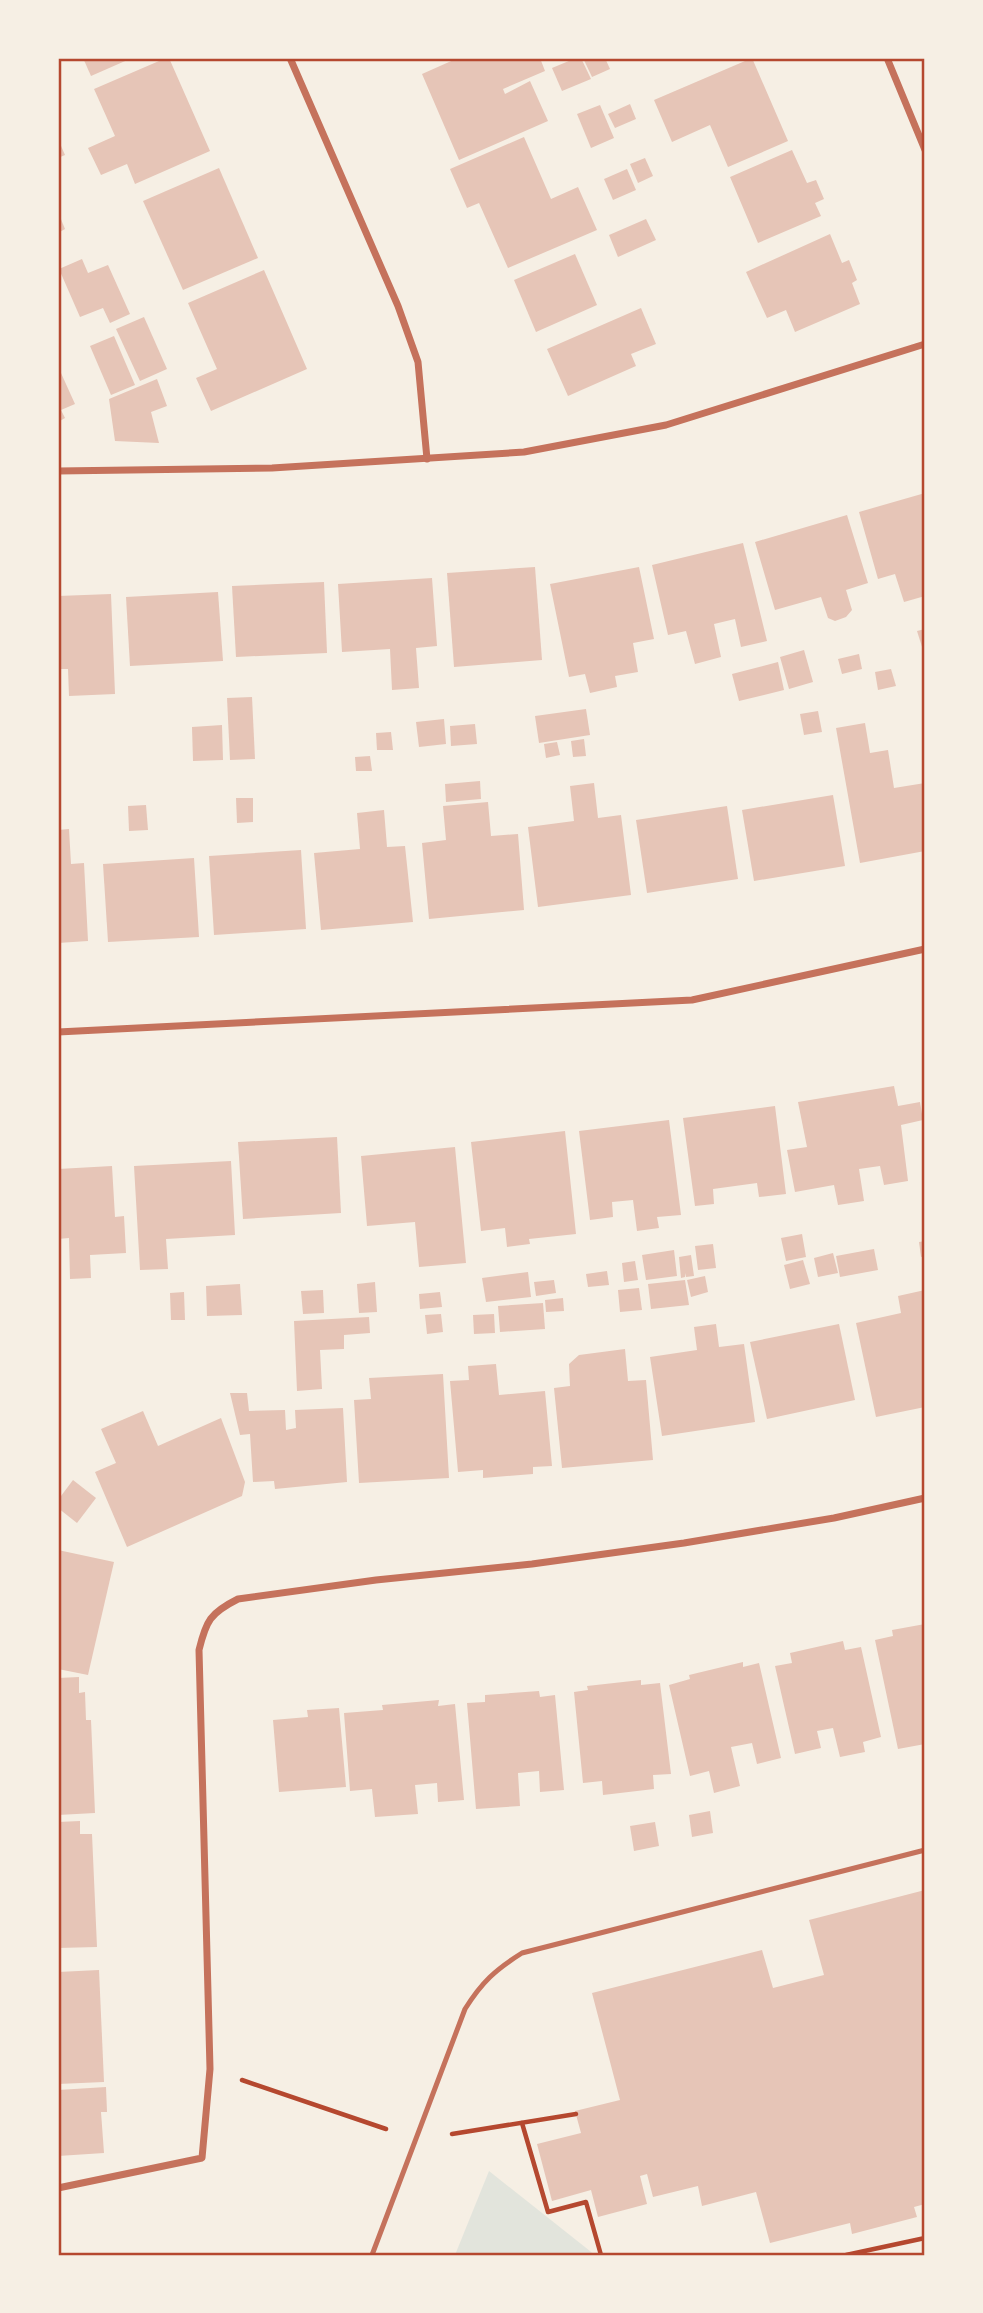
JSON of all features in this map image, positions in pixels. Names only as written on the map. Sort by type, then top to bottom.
[{"type":"street","points":[[290,58],[398,306],[418,362],[427,458]]},
{"type":"street","points":[[887,58],[925,150]]},
{"type":"street","points":[[58,471],[272,468],[524,452],[666,425],[925,344]]},
{"type":"street","points":[[58,1032],[692,1000],[925,949]]},
{"type":"street","points":[[58,2188],[202,2158],[210,2069],[199,1650],[205,1624],[218,1609],[237,1599],[684,1543],[834,1518],[925,1498]]},
{"type":"lane","points":[[372,2255],[466,2009],[479,1987],[496,1969],[522,1953],[925,1850]]},
{"type":"path","points":[[522,2122],[548,2212],[586,2202],[601,2255]]},
{"type":"path","points":[[846,2255],[925,2238]]},
{"type":"shaded area","points":[[489,2171],[595,2255],[455,2255]]},
{"type":"building","points":[[83,58],[132,58],[91,76]]},
{"type":"building","points":[[169,58],[210,151],[135,184],[127,164],[101,175],[88,148],[115,136],[94,89]]},
{"type":"building","points":[[458,58],[540,58],[545,71],[503,89],[505,94],[530,81],[548,121],[459,160],[422,74]]},
{"type":"building","points":[[581,58],[591,79],[562,91],[552,68]]},
{"type":"building","points":[[583,58],[605,58],[610,69],[592,77]]},
{"type":"building","points":[[752,58],[788,141],[728,167],[710,125],[672,142],[654,100]]},
{"type":"building","points":[[630,104],[636,119],[615,128],[608,114]]},
{"type":"building","points":[[600,105],[614,138],[591,148],[577,114]]},
{"type":"building","points":[[524,137],[551,199],[578,187],[597,230],[508,268],[479,203],[467,208],[450,169]]},
{"type":"building","points":[[58,139],[65,155],[58,158]]},
{"type":"building","points":[[792,150],[807,183],[816,180],[824,199],[815,203],[821,216],[758,243],[730,177]]},
{"type":"building","points":[[645,158],[653,176],[638,183],[630,164]]},
{"type":"building","points":[[219,168],[258,258],[183,290],[143,201]]},
{"type":"building","points":[[627,169],[636,190],[613,200],[604,179]]},
{"type":"building","points":[[58,212],[65,229],[58,233]]},
{"type":"building","points":[[646,219],[656,240],[618,257],[609,235]]},
{"type":"building","points":[[830,234],[842,263],[849,260],[857,280],[852,283],[860,304],[795,332],[786,310],[767,318],[746,272]]},
{"type":"building","points":[[575,254],[597,305],[536,332],[514,280]]},
{"type":"building","points":[[82,259],[88,273],[108,265],[130,314],[110,323],[103,308],[80,317],[59,269]]},
{"type":"building","points":[[264,270],[307,369],[211,411],[196,378],[217,369],[188,303]]},
{"type":"building","points":[[641,308],[656,344],[631,354],[636,366],[568,396],[547,349]]},
{"type":"building","points":[[144,317],[167,369],[140,381],[116,329]]},
{"type":"building","points":[[114,336],[135,385],[111,395],[90,346]]},
{"type":"building","points":[[61,373],[75,404],[61,410],[65,418],[58,422],[58,374]]},
{"type":"building","points":[[157,379],[167,406],[151,412],[159,443],[115,441],[109,399]]},
{"type":"building","points":[[925,493],[925,596],[904,602],[895,574],[878,579],[859,512]]},
{"type":"building","points":[[847,515],[868,583],[846,590],[852,610],[846,617],[835,621],[828,618],[821,597],[775,610],[755,542]]},
{"type":"building","points":[[743,543],[767,641],[741,647],[735,619],[714,624],[721,657],[695,664],[686,631],[668,635],[652,565]]},
{"type":"building","points":[[535,567],[542,660],[454,667],[447,573]]},
{"type":"building","points":[[639,567],[654,639],[633,643],[638,672],[615,676],[617,687],[590,693],[585,674],[569,677],[550,584]]},
{"type":"building","points":[[432,578],[437,646],[416,648],[419,688],[392,690],[390,649],[342,652],[338,584]]},
{"type":"building","points":[[324,582],[327,653],[236,657],[232,586]]},
{"type":"building","points":[[218,592],[223,661],[130,666],[126,597]]},
{"type":"building","points":[[111,594],[115,694],[69,696],[68,669],[58,669],[58,596]]},
{"type":"building","points":[[925,629],[925,650],[923,650],[917,631]]},
{"type":"building","points":[[804,650],[813,682],[789,689],[780,657]]},
{"type":"building","points":[[859,654],[862,669],[842,674],[838,659]]},
{"type":"building","points":[[778,662],[784,690],[739,701],[732,674]]},
{"type":"building","points":[[891,669],[896,686],[878,690],[875,672]]},
{"type":"building","points":[[252,697],[255,759],[230,760],[227,698]]},
{"type":"building","points":[[586,709],[590,735],[539,743],[535,716]]},
{"type":"building","points":[[818,711],[822,732],[804,735],[800,714]]},
{"type":"building","points":[[444,719],[446,744],[419,747],[416,722]]},
{"type":"building","points":[[865,723],[870,753],[888,750],[894,788],[925,783],[925,851],[860,863],[836,728]]},
{"type":"building","points":[[475,724],[477,744],[451,746],[450,726]]},
{"type":"building","points":[[222,725],[223,760],[193,761],[192,727]]},
{"type":"building","points":[[391,732],[393,750],[377,750],[376,733]]},
{"type":"building","points":[[584,739],[586,756],[573,757],[571,741]]},
{"type":"building","points":[[557,742],[560,755],[546,758],[544,744]]},
{"type":"building","points":[[370,756],[372,771],[356,771],[355,757]]},
{"type":"building","points":[[480,781],[481,799],[446,802],[445,784]]},
{"type":"building","points":[[594,783],[598,818],[621,815],[631,895],[538,907],[528,827],[574,821],[570,786]]},
{"type":"building","points":[[833,795],[845,866],[754,881],[742,810]]},
{"type":"building","points":[[236,798],[253,798],[253,822],[237,823]]},
{"type":"building","points":[[488,802],[491,836],[518,834],[524,910],[429,919],[422,843],[446,840],[443,806]]},
{"type":"building","points":[[146,805],[148,830],[129,831],[128,806]]},
{"type":"building","points":[[727,806],[738,879],[647,893],[636,820]]},
{"type":"building","points":[[384,810],[387,847],[405,846],[413,922],[321,930],[314,853],[360,849],[357,813]]},
{"type":"building","points":[[69,829],[71,864],[84,863],[88,941],[58,943],[58,830]]},
{"type":"building","points":[[301,850],[306,929],[214,935],[209,856]]},
{"type":"building","points":[[194,858],[199,937],[108,942],[103,864]]},
{"type":"building","points":[[894,1086],[898,1106],[920,1102],[923,1120],[901,1125],[908,1181],[884,1185],[880,1166],[859,1169],[864,1201],[838,1205],[834,1185],[795,1192],[787,1150],[807,1147],[798,1102]]},
{"type":"building","points":[[775,1106],[786,1194],[759,1197],[757,1183],[713,1189],[714,1204],[695,1206],[683,1118]]},
{"type":"building","points":[[669,1120],[681,1215],[657,1217],[659,1228],[637,1231],[633,1200],[612,1202],[613,1217],[590,1220],[579,1131]]},
{"type":"building","points":[[565,1131],[576,1234],[529,1239],[530,1244],[507,1247],[505,1228],[481,1231],[471,1142]]},
{"type":"building","points":[[337,1137],[341,1213],[243,1219],[238,1142]]},
{"type":"building","points":[[455,1147],[466,1263],[419,1267],[415,1222],[367,1226],[361,1156]]},
{"type":"building","points":[[231,1161],[235,1235],[166,1239],[168,1269],[140,1270],[134,1166]]},
{"type":"building","points":[[112,1166],[115,1217],[124,1216],[126,1253],[90,1255],[91,1278],[70,1279],[69,1238],[58,1239],[58,1169]]},
{"type":"building","points":[[802,1234],[806,1257],[786,1261],[781,1238]]},
{"type":"building","points":[[925,1241],[925,1256],[921,1257],[919,1242]]},
{"type":"building","points":[[713,1244],[716,1268],[698,1270],[695,1246]]},
{"type":"building","points":[[874,1249],[878,1270],[840,1277],[836,1256]]},
{"type":"building","points":[[674,1250],[677,1276],[646,1280],[642,1255]]},
{"type":"building","points":[[833,1253],[838,1273],[818,1277],[814,1258]]},
{"type":"building","points":[[691,1255],[694,1276],[686,1277],[685,1273],[685,1277],[681,1278],[679,1257]]},
{"type":"building","points":[[803,1260],[810,1284],[790,1289],[784,1265]]},
{"type":"building","points":[[635,1261],[638,1280],[624,1282],[622,1263]]},
{"type":"building","points":[[607,1271],[609,1285],[588,1287],[586,1274]]},
{"type":"building","points":[[528,1272],[531,1297],[486,1302],[482,1278]]},
{"type":"building","points":[[705,1276],[708,1292],[691,1297],[687,1280]]},
{"type":"building","points":[[554,1280],[556,1293],[536,1296],[534,1282]]},
{"type":"building","points":[[685,1280],[689,1305],[651,1309],[648,1284]]},
{"type":"building","points":[[375,1282],[377,1312],[359,1313],[357,1284]]},
{"type":"building","points":[[240,1284],[242,1315],[207,1316],[206,1286]]},
{"type":"building","points":[[639,1288],[642,1310],[620,1312],[618,1290]]},
{"type":"building","points":[[323,1290],[324,1313],[303,1314],[301,1291]]},
{"type":"building","points":[[925,1290],[925,1407],[876,1417],[856,1323],[901,1313],[898,1296]]},
{"type":"building","points":[[184,1292],[185,1320],[171,1320],[170,1293]]},
{"type":"building","points":[[440,1292],[442,1307],[420,1309],[419,1294]]},
{"type":"building","points":[[563,1298],[564,1311],[546,1312],[545,1300]]},
{"type":"building","points":[[543,1303],[545,1329],[500,1332],[498,1306]]},
{"type":"building","points":[[441,1314],[443,1332],[427,1334],[425,1315]]},
{"type":"building","points":[[494,1314],[495,1333],[474,1334],[473,1315]]},
{"type":"building","points":[[369,1317],[370,1333],[344,1335],[344,1349],[320,1350],[322,1389],[297,1391],[294,1321]]},
{"type":"building","points":[[716,1324],[719,1347],[744,1344],[755,1422],[662,1436],[650,1357],[697,1350],[694,1327]]},
{"type":"building","points":[[839,1324],[855,1400],[767,1419],[750,1342]]},
{"type":"building","points":[[625,1349],[628,1381],[646,1380],[653,1460],[562,1468],[554,1388],[570,1386],[569,1364],[579,1355]]},
{"type":"building","points":[[496,1364],[499,1395],[545,1391],[552,1466],[533,1467],[533,1474],[483,1478],[483,1470],[458,1472],[450,1381],[469,1380],[468,1366]]},
{"type":"building","points":[[443,1374],[449,1478],[359,1483],[354,1400],[371,1399],[369,1378]]},
{"type":"building","points":[[230,1393],[247,1393],[249,1411],[285,1410],[286,1430],[296,1428],[295,1410],[343,1408],[347,1482],[275,1489],[274,1481],[253,1482],[250,1434],[240,1435]]},
{"type":"building","points":[[143,1411],[158,1446],[221,1418],[245,1482],[242,1496],[127,1547],[95,1472],[116,1463],[101,1429]]},
{"type":"building","points":[[73,1480],[96,1498],[77,1523],[58,1508],[58,1500]]},
{"type":"building","points":[[58,1550],[114,1562],[88,1675],[58,1669]]},
{"type":"building","points":[[925,1624],[925,1744],[898,1749],[875,1640],[893,1636],[892,1630]]},
{"type":"building","points":[[843,1641],[845,1650],[861,1647],[881,1737],[863,1742],[865,1752],[840,1757],[833,1728],[817,1731],[821,1748],[795,1754],[775,1666],[792,1663],[790,1653]]},
{"type":"building","points":[[743,1662],[743,1667],[759,1663],[781,1758],[757,1764],[752,1743],[731,1747],[740,1786],[714,1793],[709,1771],[690,1776],[669,1685],[690,1679],[689,1675]]},
{"type":"building","points":[[79,1677],[79,1693],[85,1692],[86,1720],[91,1720],[95,1813],[58,1815],[58,1678]]},
{"type":"building","points":[[641,1680],[641,1685],[660,1683],[671,1774],[653,1775],[654,1789],[603,1795],[602,1781],[583,1783],[574,1692],[588,1690],[587,1686]]},
{"type":"building","points":[[539,1691],[540,1697],[555,1695],[564,1790],[540,1792],[539,1771],[518,1773],[520,1806],[476,1809],[467,1703],[485,1702],[485,1695]]},
{"type":"building","points":[[439,1700],[438,1706],[455,1704],[464,1800],[438,1802],[437,1783],[415,1785],[418,1814],[375,1817],[372,1789],[350,1791],[344,1713],[383,1710],[382,1705]]},
{"type":"building","points":[[339,1708],[346,1787],[279,1792],[273,1720],[308,1717],[307,1710]]},
{"type":"building","points":[[710,1811],[713,1833],[692,1837],[689,1815]]},
{"type":"building","points":[[80,1821],[80,1834],[92,1834],[97,1947],[58,1948],[58,1822]]},
{"type":"building","points":[[655,1822],[659,1846],[634,1851],[630,1826]]},
{"type":"building","points":[[925,1890],[925,2204],[914,2207],[917,2217],[852,2234],[850,2223],[770,2243],[756,2192],[702,2206],[698,2186],[653,2197],[647,2174],[640,2176],[647,2204],[598,2217],[591,2190],[552,2201],[537,2144],[581,2133],[575,2111],[620,2100],[592,1993],[762,1950],[773,1988],[824,1975],[809,1920]]},
{"type":"building","points":[[99,1970],[104,2082],[58,2084],[58,1972]]},
{"type":"building","points":[[106,2087],[107,2112],[101,2112],[104,2153],[58,2156],[58,2090]]}]
